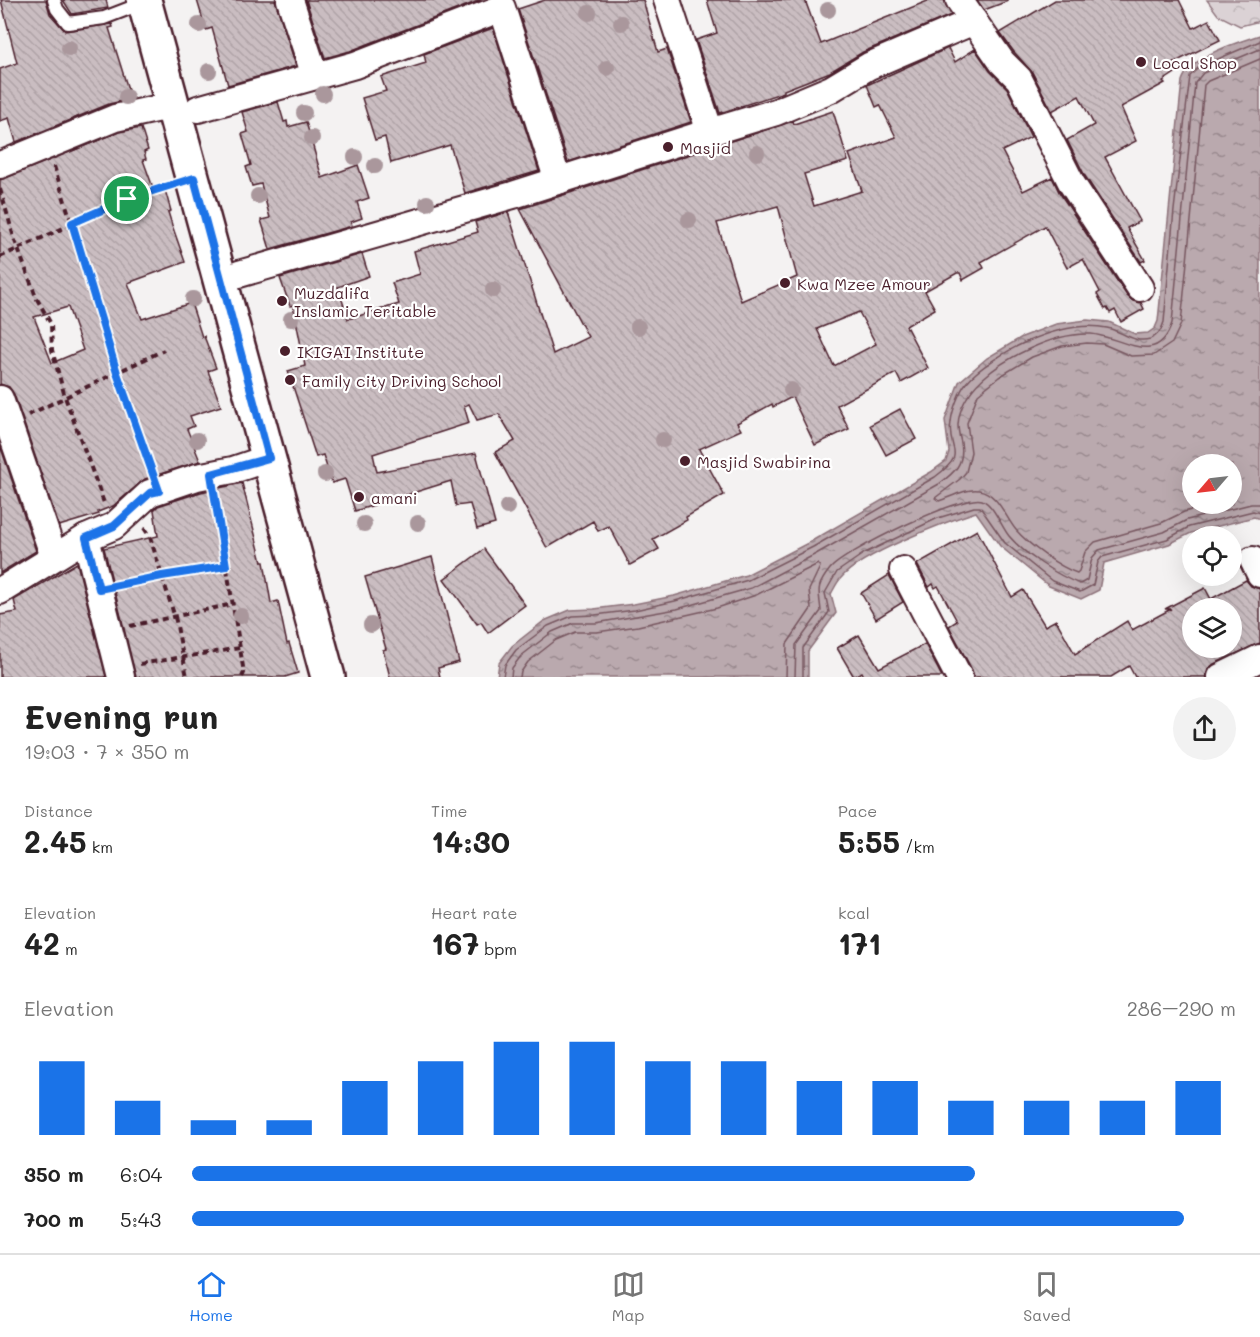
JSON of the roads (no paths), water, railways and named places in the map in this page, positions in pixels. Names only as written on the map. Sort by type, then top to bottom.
[{"type":"main road","points":[[152,1],[239,274],[350,677]]},
{"type":"main road","points":[[186,107],[194,178],[328,677]]},
{"type":"street","points":[[291,0],[315,76]]},
{"type":"street","points":[[667,0],[710,132]]},
{"type":"street","points":[[959,0],[1002,62],[1019,79],[1072,184],[1140,288]]},
{"type":"street","points":[[0,165],[115,118],[186,107],[355,65],[502,4],[558,181]]},
{"type":"street","points":[[239,274],[558,181],[776,112],[831,89],[869,66],[974,21]]},
{"type":"street","points":[[0,399],[54,557]]},
{"type":"street","points":[[0,590],[123,518],[150,493],[269,458]]},
{"type":"street","points":[[86,538],[120,672]]},
{"type":"street","points":[[903,570],[959,677]]},
{"type":"lane","points":[[54,0],[57,9],[68,23],[105,18],[152,1]]},
{"type":"water","points":[[1260,35],[1260,519],[1254,517],[1219,526],[1182,526],[1182,538],[1169,544],[1104,563],[1099,590],[1081,599],[1049,586],[1000,546],[976,512],[884,549],[851,569],[841,578],[831,594],[836,613],[808,651],[808,677],[497,677],[499,663],[512,646],[544,621],[570,610],[634,604],[674,596],[746,575],[810,542],[931,472],[946,461],[949,452],[945,420],[959,382],[987,358],[1022,337],[1056,324],[1087,320],[1109,322],[1135,334],[1148,333],[1155,328],[1158,321],[1182,81],[1194,64],[1227,46]]},
{"type":"place","name":"Local Shop","points":[[1141,62]]},
{"type":"place","name":"Masjid","points":[[668,147]]},
{"type":"place","name":"Kwa Mzee Amour","points":[[785,283]]},
{"type":"place","name":"Muzdalifa Inslamic Teritable","points":[[282,301]]},
{"type":"place","name":"IKIGAI Institute","points":[[285,351]]},
{"type":"place","name":"Family city Driving School","points":[[290,380]]},
{"type":"place","name":"Masjid Swabirina","points":[[685,461]]},
{"type":"place","name":"amani","points":[[359,497]]}]
